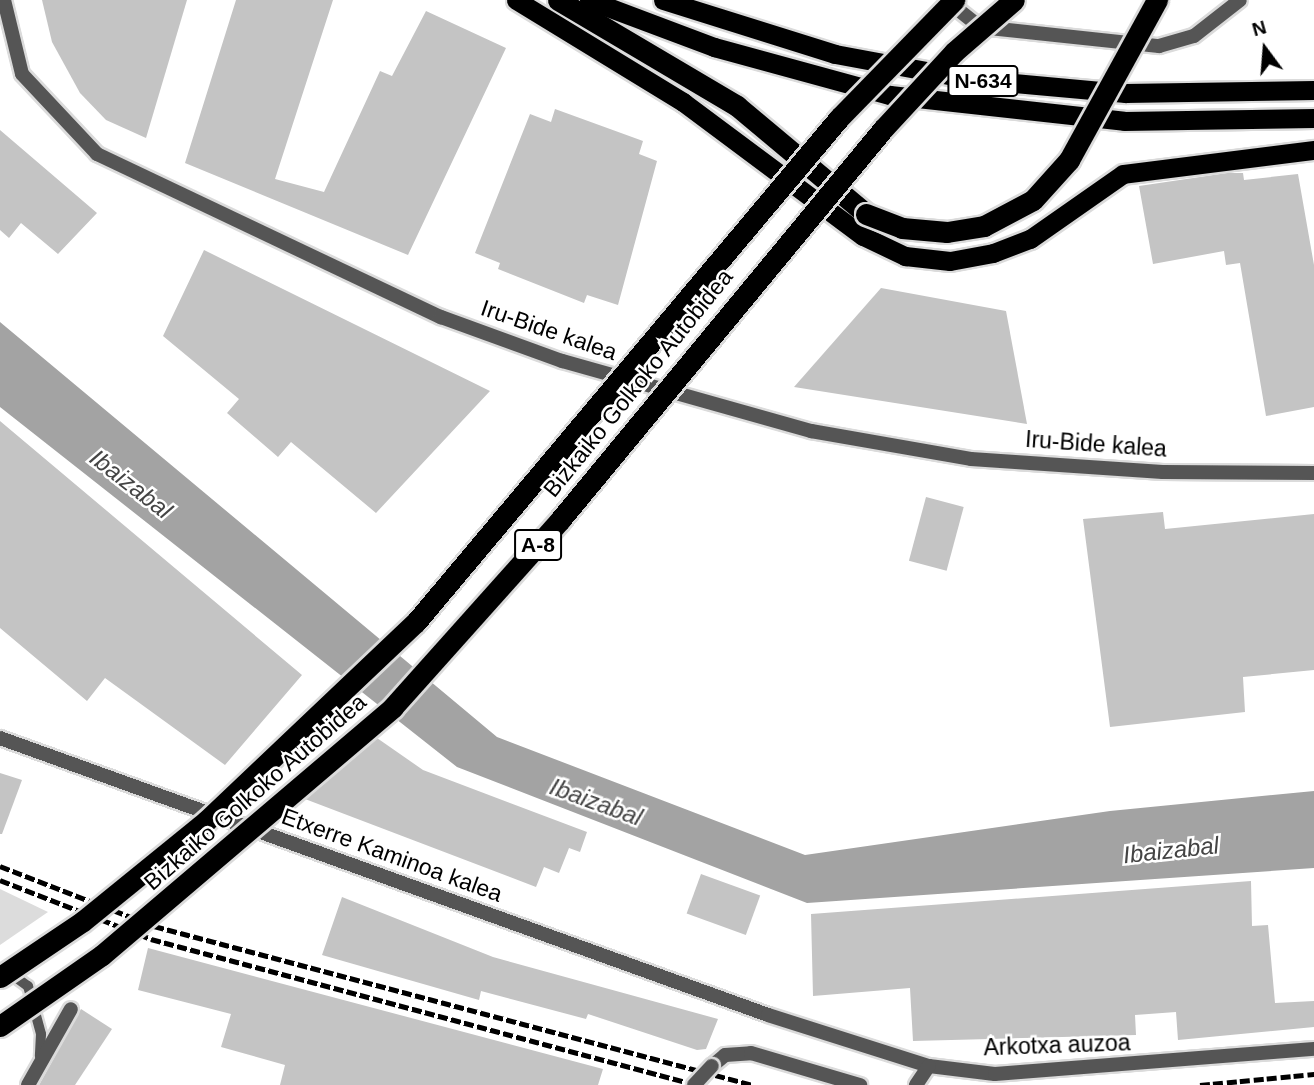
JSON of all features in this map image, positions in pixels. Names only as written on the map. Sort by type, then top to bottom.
[{"type":"highway","points":[[516,0],[683,102],[863,236],[905,256],[950,261],[993,253],[1030,239],[1123,174],[1314,150]]},
{"type":"highway","points":[[558,0],[737,106],[866,214],[902,228],[947,232],[984,226],[1033,200],[1069,160],[1157,0]]},
{"type":"highway","name":"N-634","points":[[590,0],[714,47],[890,95],[1110,120],[1314,118]]},
{"type":"highway","name":"N-634","points":[[663,0],[835,54],[970,79],[1125,93],[1314,90]]},
{"type":"highway","name":"Bizkaiko Golkoko Autobidea","points":[[0,977],[83,921],[206,821],[416,622],[839,118],[954,0]]},
{"type":"highway","name":"Bizkaiko Golkoko Autobidea","points":[[0,1026],[124,938],[393,708],[560,520],[883,129],[1014,0]]},
{"type":"street","points":[[946,0],[980,27],[1159,46],[1194,36],[1240,0]]},
{"type":"street","name":"Iru-Bide kalea","points":[[3,9],[22,74],[97,154],[441,317],[562,361],[811,431],[971,459],[1163,472],[1314,473]]},
{"type":"street","name":"Etxerre Kaminoa kalea","points":[[0,738],[768,1015]]},
{"type":"street","points":[[28,1085],[40,1056],[71,1009]]},
{"type":"street","name":"Arkotxa auzoa","points":[[768,1015],[929,1066],[995,1074],[1314,1049]]},
{"type":"street","points":[[694,1085],[725,1055],[751,1053],[860,1085]]},
{"type":"street","points":[[916,1085],[929,1066]]},
{"type":"lane","points":[[0,966],[28,986],[41,1034],[40,1056]]},
{"type":"shaded area","points":[[0,889],[48,912],[0,945]]},
{"type":"water","name":"Ibaizabal","points":[[0,322],[497,737],[805,855],[1110,811],[1314,791],[1314,868],[807,903],[457,767],[0,407]]},
{"type":"building","points":[[42,0],[187,0],[146,138],[106,120],[80,93],[52,42]]},
{"type":"building","points":[[236,0],[333,0],[275,179],[324,192],[380,71],[392,76],[426,11],[506,48],[408,255],[185,163]]},
{"type":"building","points":[[555,109],[643,141],[639,154],[657,161],[618,305],[587,295],[584,303],[498,269],[500,263],[475,253],[530,114],[551,122]]},
{"type":"building","points":[[0,130],[97,213],[58,254],[21,223],[9,238],[0,230]]},
{"type":"building","points":[[1243,173],[1244,180],[1298,174],[1314,265],[1314,407],[1266,416],[1240,263],[1226,265],[1224,251],[1153,264],[1139,186]]},
{"type":"building","points":[[204,250],[490,391],[376,513],[291,442],[278,457],[227,413],[239,399],[163,336]]},
{"type":"building","points":[[881,288],[1006,311],[1027,424],[794,387]]},
{"type":"building","points":[[0,421],[302,675],[225,765],[105,678],[87,701],[0,628]]},
{"type":"building","points":[[926,497],[964,507],[947,571],[909,561]]},
{"type":"building","points":[[1163,512],[1165,529],[1314,514],[1314,670],[1243,677],[1245,712],[1110,727],[1083,519]]},
{"type":"building","points":[[377,738],[423,770],[587,832],[580,852],[569,848],[559,873],[544,867],[536,887],[305,799]]},
{"type":"building","points":[[0,773],[22,780],[2,834],[0,834]]},
{"type":"building","points":[[701,874],[760,896],[746,935],[687,913]]},
{"type":"building","points":[[1251,881],[1252,926],[1268,925],[1275,1003],[1314,1001],[1314,1027],[1178,1040],[1176,1012],[1135,1015],[1136,1035],[913,1041],[910,988],[813,996],[811,914]]},
{"type":"building","points":[[342,897],[493,957],[718,1019],[706,1049],[697,1050],[588,1014],[586,1019],[481,991],[479,1000],[322,955]]},
{"type":"building","points":[[148,948],[603,1069],[598,1085],[280,1085],[285,1065],[221,1047],[231,1014],[138,990]]},
{"type":"building","points":[[81,1009],[112,1029],[75,1085],[39,1085]]},
{"type":"railway","points":[[0,866],[154,926],[753,1085]]},
{"type":"railway","points":[[0,880],[151,939],[697,1085]]},
{"type":"railway","points":[[1200,1085],[1314,1074]]}]
